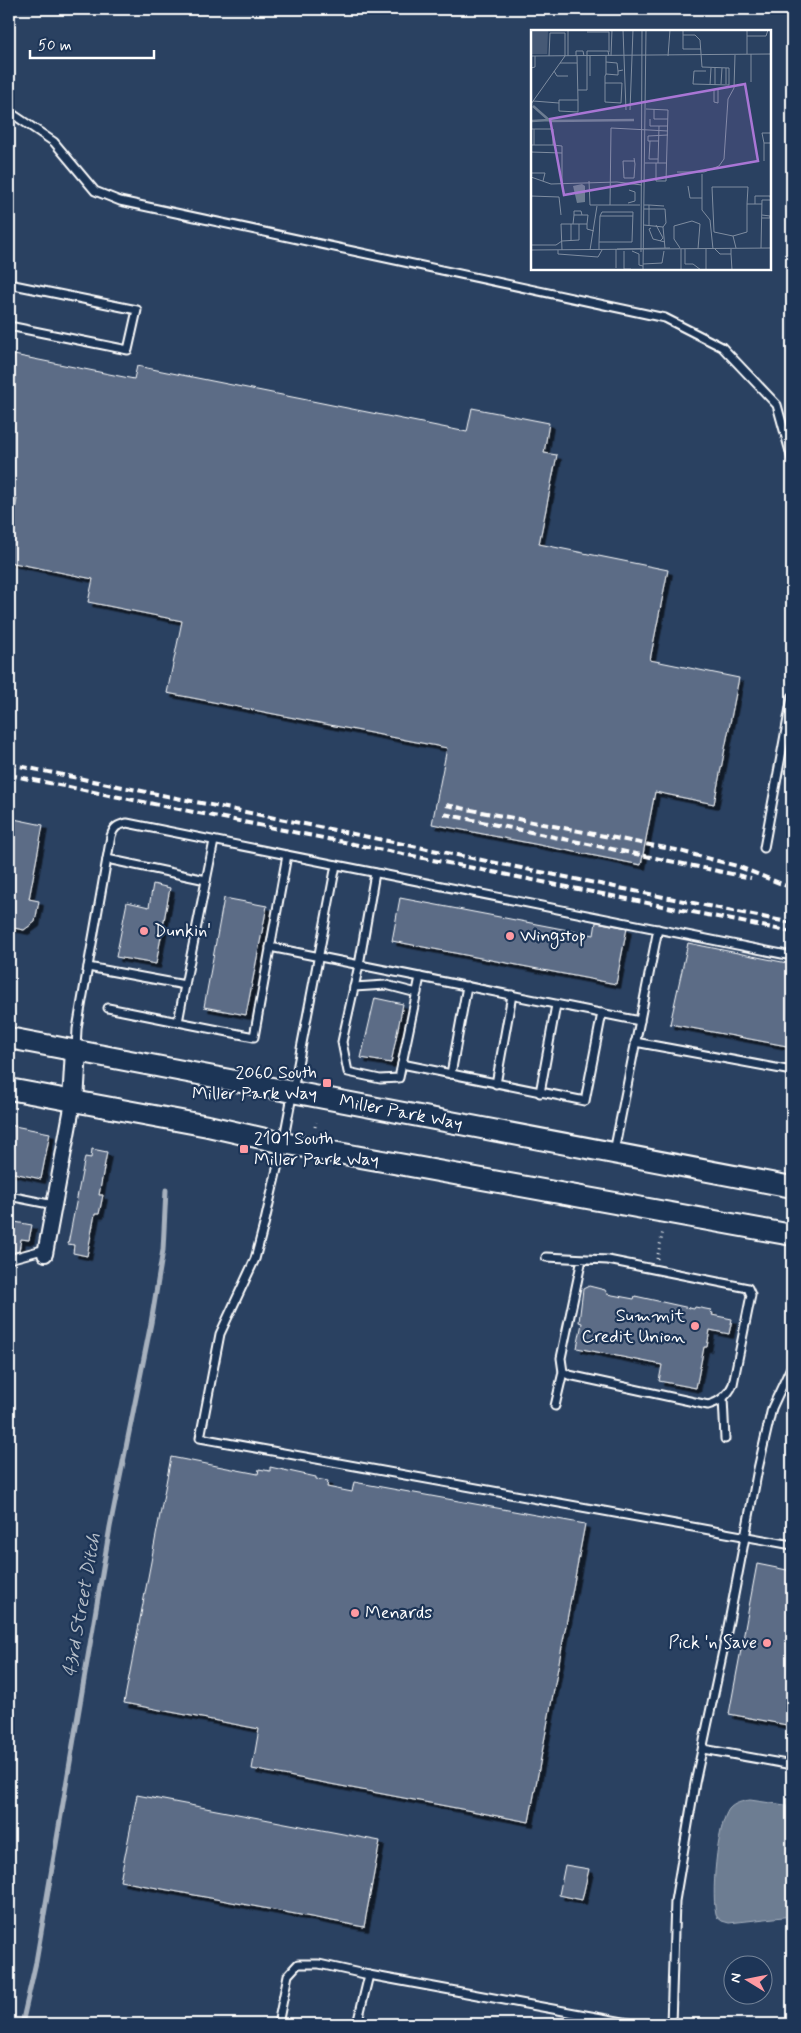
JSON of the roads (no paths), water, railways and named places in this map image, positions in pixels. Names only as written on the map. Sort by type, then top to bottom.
[{"type":"main road","name":"Miller Park Way","points":[[9,1038],[792,1187]]},
{"type":"main road","points":[[73,1102],[76,1050]]},
{"type":"main road","points":[[9,1089],[283,1142],[792,1235]]},
{"type":"street","points":[[46,1252],[73,1102]]},
{"type":"lane","points":[[9,114],[14,115],[54,142],[95,191],[120,201],[665,318],[722,347],[777,405],[792,459]]},
{"type":"lane","points":[[9,284],[137,310],[128,350],[9,326]]},
{"type":"lane","points":[[764,848],[792,697]]},
{"type":"lane","points":[[76,1050],[77,1029],[111,836],[114,828],[119,824],[127,823],[214,840],[792,956]]},
{"type":"lane","points":[[178,1022],[214,840]]},
{"type":"lane","points":[[108,1008],[254,1037],[286,855]]},
{"type":"lane","points":[[107,858],[206,880]]},
{"type":"lane","points":[[336,865],[283,1142],[255,1259],[220,1334],[200,1438],[792,1545]]},
{"type":"lane","points":[[375,873],[359,965],[342,1042],[348,1072],[380,1079],[399,1078],[420,977]]},
{"type":"lane","points":[[614,1153],[658,929]]},
{"type":"lane","points":[[270,947],[640,1021]]},
{"type":"lane","points":[[88,967],[185,985]]},
{"type":"lane","points":[[354,987],[386,985],[417,992]]},
{"type":"lane","points":[[451,1074],[467,986]]},
{"type":"lane","points":[[496,1084],[512,995]]},
{"type":"lane","points":[[540,1093],[556,1005]]},
{"type":"lane","points":[[402,1064],[585,1101],[602,1013]]},
{"type":"lane","points":[[635,1042],[792,1072]]},
{"type":"lane","points":[[9,1196],[54,1205]]},
{"type":"lane","points":[[9,1259],[46,1252]]},
{"type":"lane","points":[[546,1257],[608,1260],[748,1288],[751,1295],[730,1393],[708,1405],[569,1375],[563,1372]]},
{"type":"lane","points":[[555,1406],[563,1372],[561,1358],[582,1259]]},
{"type":"lane","points":[[671,2024],[675,1901],[758,1469],[772,1408],[792,1365]]},
{"type":"lane","points":[[723,1398],[725,1439]]},
{"type":"lane","points":[[703,1749],[792,1765]]},
{"type":"lane","points":[[278,2024],[288,1976],[298,1964],[320,1964],[369,1975],[634,2024]]},
{"type":"lane","points":[[358,2024],[369,1975]]},
{"type":"water","points":[[750,1800],[792,1806],[792,1916],[729,1923],[717,1917],[715,1908],[714,1895],[718,1845],[721,1830],[729,1809],[736,1804]]},
{"type":"waterway","name":"43rd Street Ditch","points":[[22,2024],[36,1962],[110,1527],[151,1323],[163,1250],[166,1190]]},
{"type":"railway","points":[[9,764],[792,923]]},
{"type":"railway","points":[[9,775],[792,932]]},
{"type":"railway","points":[[446,805],[676,850],[737,866],[792,888]]},
{"type":"railway","points":[[444,814],[751,878]]},
{"type":"place","name":"Dunkin'","points":[[144,931]]},
{"type":"place","name":"Wingstop","points":[[510,936]]},
{"type":"place","name":"2060 South Miller Park Way","points":[[327,1083]]},
{"type":"place","name":"2101 South Miller Park Way","points":[[244,1149]]},
{"type":"place","name":"Summit Credit Union","points":[[695,1326]]},
{"type":"place","name":"Menards","points":[[355,1613]]},
{"type":"place","name":"Pick 'n Save","points":[[767,1643]]}]
